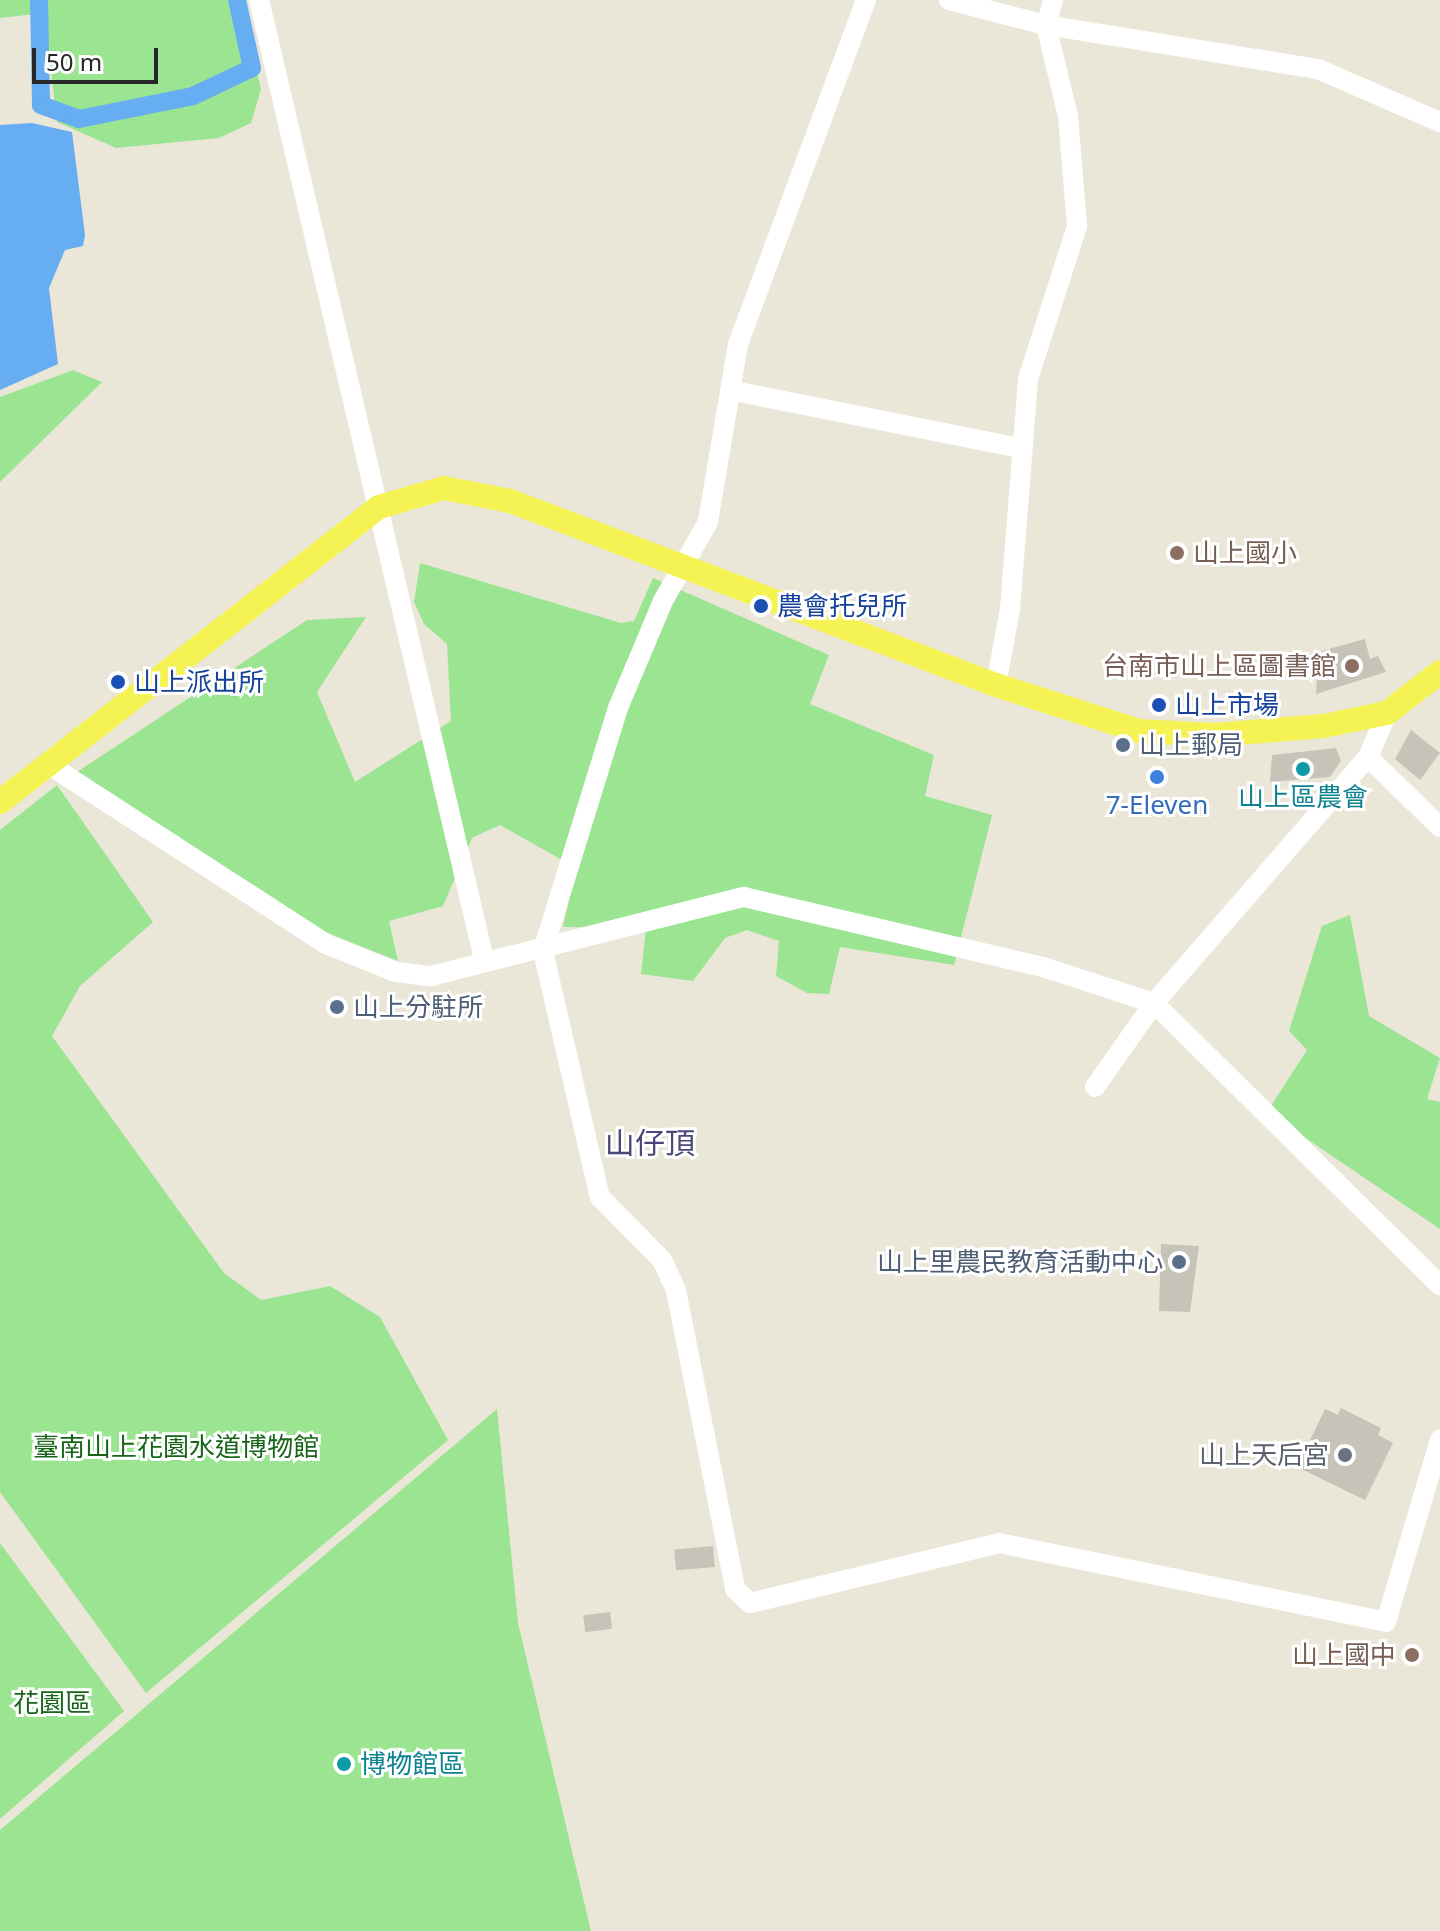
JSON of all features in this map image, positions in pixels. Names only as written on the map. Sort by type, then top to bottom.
[{"type":"main road","points":[[0,802],[379,507],[418,491],[469,490],[1112,725],[1183,736],[1324,726],[1387,713],[1440,672]]},
{"type":"street","points":[[259,0],[484,959]]},
{"type":"street","points":[[866,0],[738,344],[734,391],[708,522],[681,568],[618,708],[543,951],[600,1197],[662,1260],[676,1290],[735,1589],[750,1603],[999,1543],[1386,1622],[1440,1440]]},
{"type":"street","points":[[949,0],[1046,25],[1318,69],[1440,122]]},
{"type":"street","points":[[996,685],[1010,609],[1019,448],[1035,343],[1066,276],[1077,226],[1070,131],[1046,25],[1053,0]]},
{"type":"street","points":[[734,391],[1019,448]]},
{"type":"street","points":[[1095,1087],[1154,1003],[1368,757],[1387,713]]},
{"type":"street","points":[[1368,757],[1440,827]]},
{"type":"street","points":[[48,764],[357,959],[431,976],[484,959],[543,951],[716,901],[767,899],[1154,1003],[1440,1285]]},
{"type":"green space","points":[[0,0],[240,0],[261,89],[251,123],[219,138],[116,148],[57,122],[44,13],[0,18]]},
{"type":"green space","points":[[73,370],[102,382],[0,482],[0,397]]},
{"type":"green space","points":[[420,563],[621,623],[634,621],[653,578],[829,655],[810,704],[934,755],[925,796],[992,815],[954,965],[840,947],[829,994],[807,993],[776,976],[779,941],[747,930],[725,938],[693,981],[641,974],[646,928],[563,927],[576,868],[500,825],[472,838],[443,906],[389,921],[398,961],[318,929],[77,772],[307,620],[366,617],[317,692],[355,782],[451,721],[447,644],[424,624],[414,602]]},
{"type":"green space","name":"臺南山上花園水道博物館","points":[[57,785],[153,922],[80,986],[52,1036],[224,1273],[261,1300],[330,1286],[380,1317],[448,1440],[146,1693],[0,1492],[0,830]]},
{"type":"green space","points":[[1350,915],[1369,1016],[1440,1058],[1427,1099],[1440,1102],[1440,1229],[1267,1112],[1307,1050],[1289,1031],[1322,926]]},
{"type":"green space","name":"臺南山上花園水道博物館","points":[[497,1409],[518,1623],[591,1931],[0,1931],[0,1830]]},
{"type":"green space","name":"花園區","points":[[0,1543],[124,1711],[0,1819]]},
{"type":"water","points":[[32,123],[72,132],[85,235],[83,246],[65,250],[49,288],[58,364],[0,390],[0,125]]},
{"type":"building","name":"台南市山上區圖書館","points":[[1365,639],[1370,659],[1378,656],[1386,672],[1316,694],[1318,652]]},
{"type":"building","points":[[1411,730],[1440,753],[1420,780],[1395,759]]},
{"type":"building","name":"山上區農會","points":[[1336,748],[1341,761],[1330,777],[1270,782],[1272,755]]},
{"type":"building","name":"山上里農民教育活動中心","points":[[1161,1244],[1199,1246],[1190,1312],[1159,1311]]},
{"type":"building","name":"山上天后宮","points":[[1341,1408],[1381,1428],[1378,1435],[1393,1443],[1365,1500],[1297,1467],[1325,1409],[1338,1415]]},
{"type":"building","points":[[713,1546],[715,1567],[676,1570],[674,1549]]},
{"type":"building","points":[[610,1612],[612,1629],[585,1632],[583,1615]]},
{"type":"waterway","points":[[39,0],[41,105],[79,119],[193,96],[252,68],[237,0]]},
{"type":"place","name":"山上國小","points":[[1177,553]]},
{"type":"place","name":"農會托兒所","points":[[761,606]]},
{"type":"place","name":"台南市山上區圖書館","points":[[1352,666]]},
{"type":"place","name":"山上派出所","points":[[118,682]]},
{"type":"place","name":"山上市場","points":[[1159,705]]},
{"type":"place","name":"山上郵局","points":[[1123,745]]},
{"type":"place","name":"山上區農會","points":[[1303,769]]},
{"type":"place","name":"7-Eleven","points":[[1157,777]]},
{"type":"place","name":"山上分駐所","points":[[337,1007]]},
{"type":"place","name":"山上里農民教育活動中心","points":[[1179,1262]]},
{"type":"place","name":"山上天后宮","points":[[1345,1455]]},
{"type":"place","name":"山上國中","points":[[1412,1655]]},
{"type":"place","name":"博物館區","points":[[344,1764]]},
{"type":"district","name":"山仔頂","points":[[650,1143]]}]
